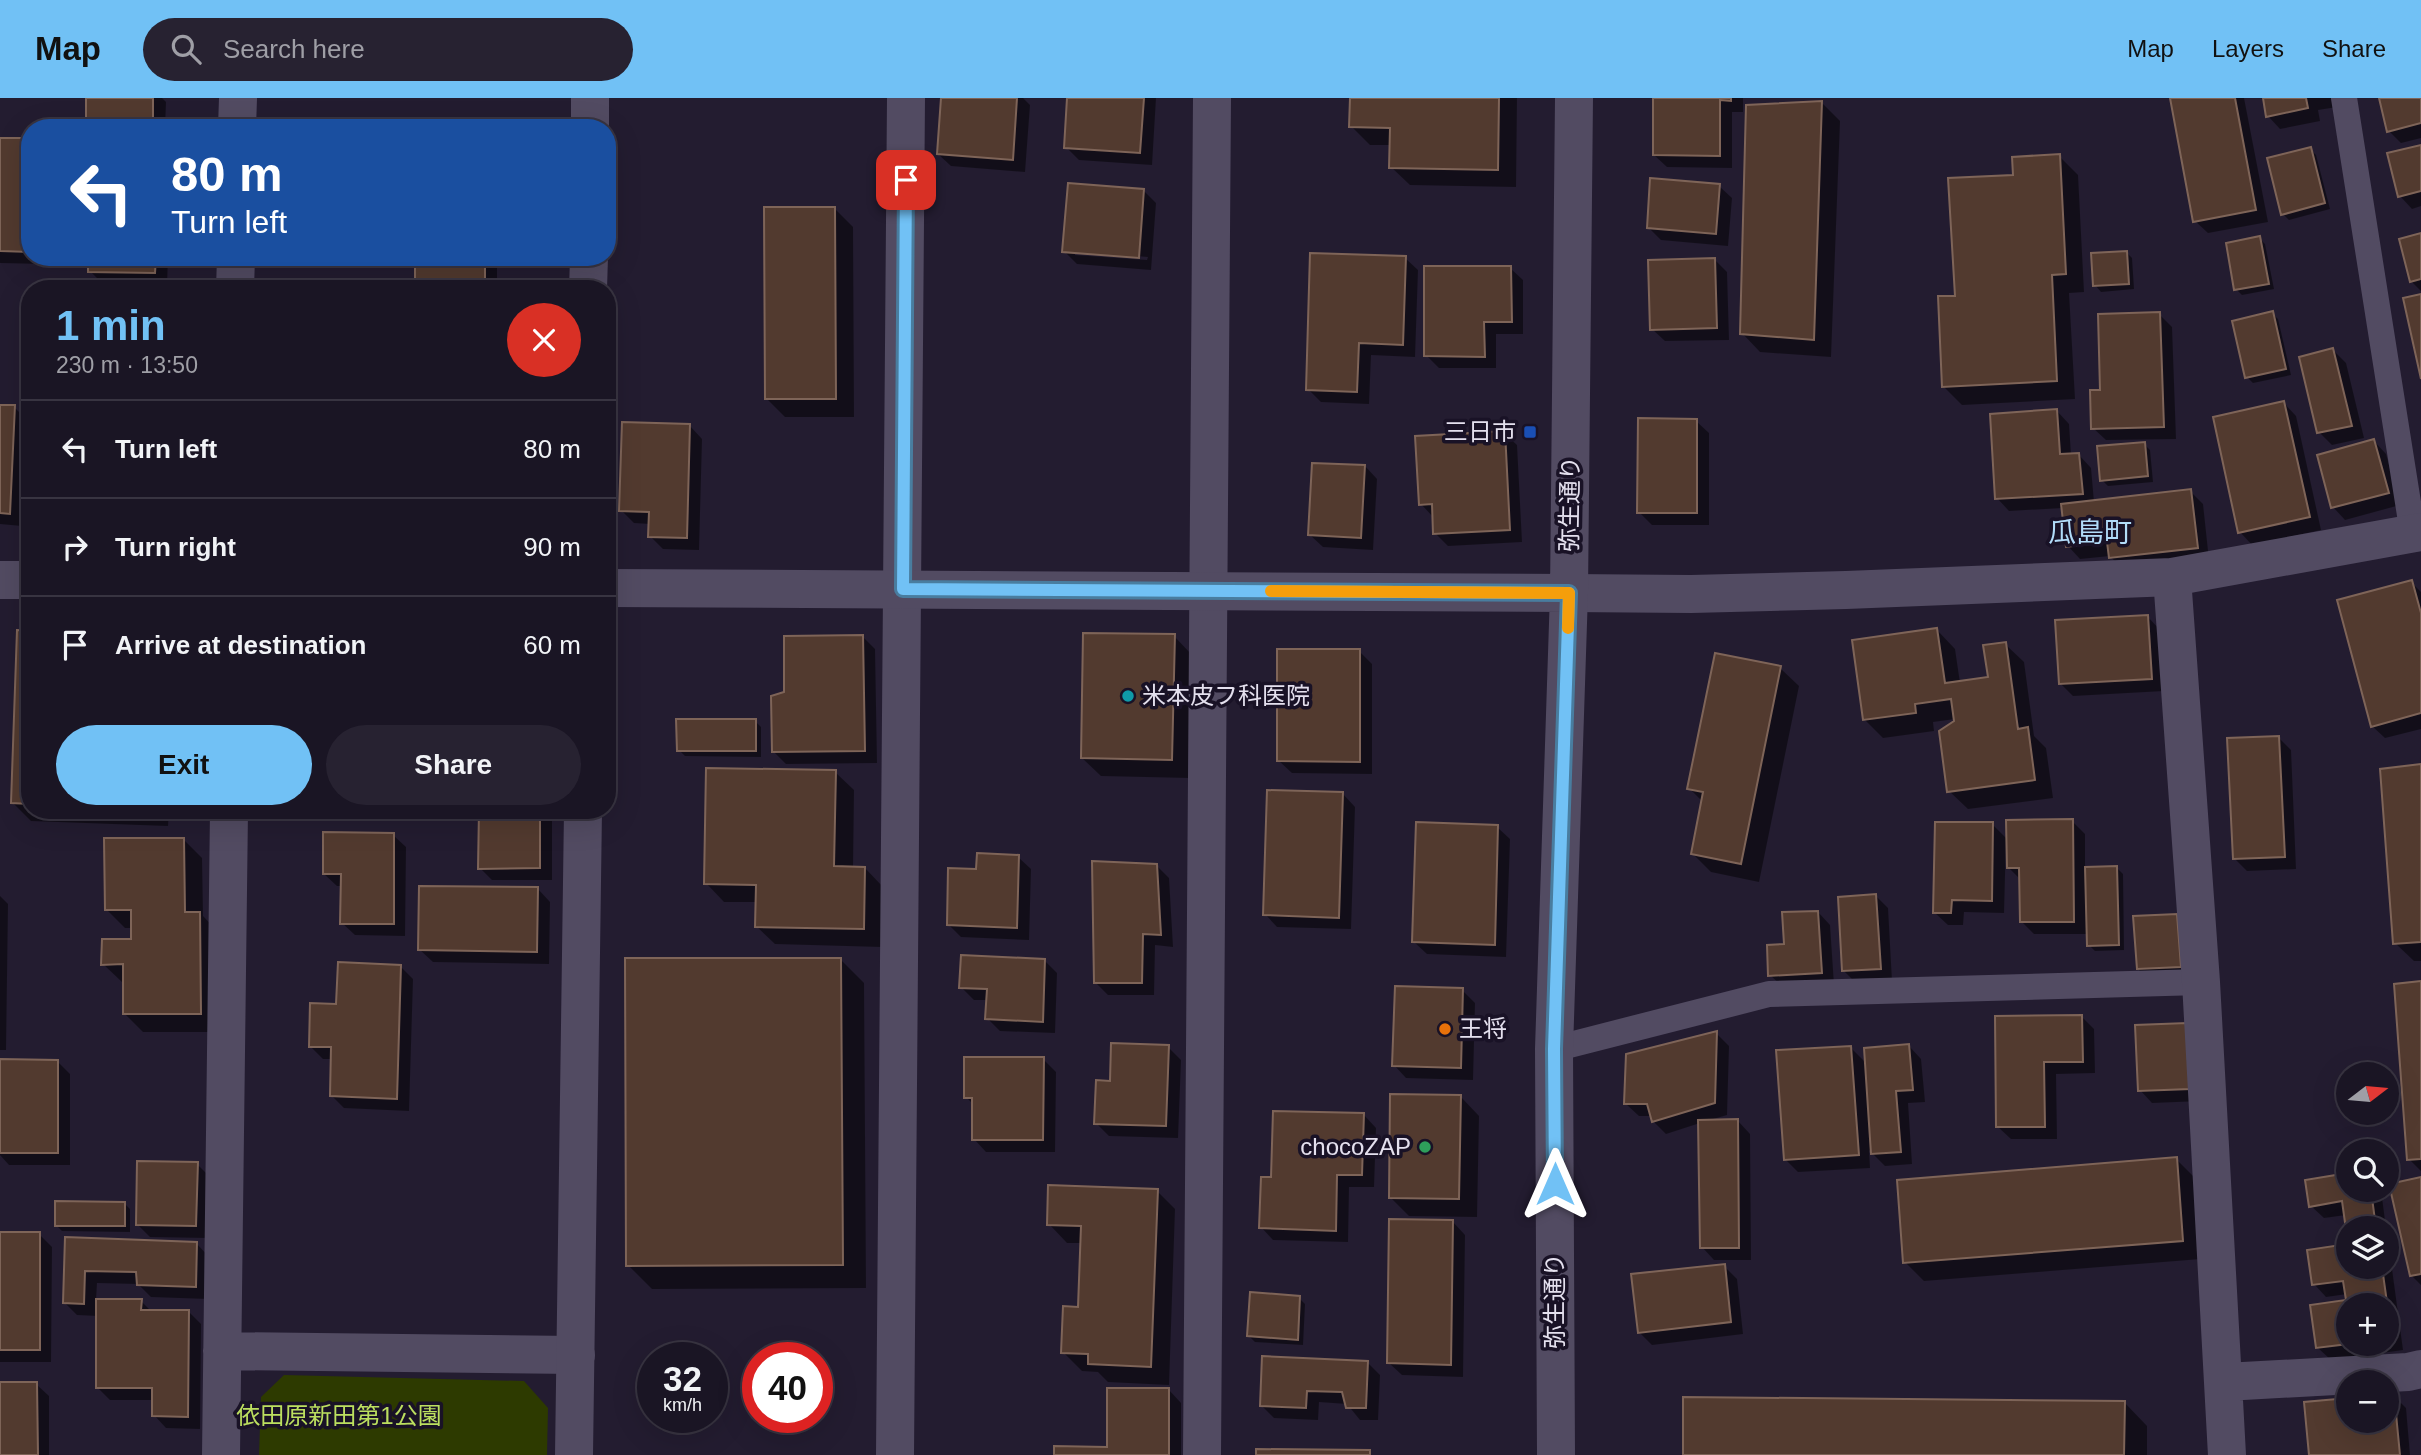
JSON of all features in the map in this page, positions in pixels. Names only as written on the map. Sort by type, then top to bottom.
[{"type":"street","points":[[237,98],[237,119]]},
{"type":"street","points":[[590,98],[590,119]]},
{"type":"street","points":[[895,1455],[906,98]]},
{"type":"street","points":[[1202,1455],[1212,98]]},
{"type":"street","name":"弥生通り","points":[[1556,1455],[1554,1049],[1569,593],[1574,98]]},
{"type":"street","points":[[616,588],[1691,594],[1833,591],[2172,577],[2417,533]]},
{"type":"street","points":[[2172,577],[2201,982],[2228,1455]]},
{"type":"street","points":[[0,580],[21,580]]},
{"type":"street","points":[[221,1455],[229,819]]},
{"type":"street","points":[[574,1455],[583,819]]},
{"type":"street","points":[[222,1350],[576,1355]]},
{"type":"street","points":[[2225,1382],[2408,1372],[2421,1369]]},
{"type":"lane","points":[[2344,98],[2417,533]]},
{"type":"lane","points":[[1554,1049],[1769,994],[2201,982]]},
{"type":"green space","name":"依田原新田第1公園","points":[[284,1375],[524,1381],[548,1408],[547,1455],[259,1455],[261,1397]]},
{"type":"building","points":[[86,98],[153,98],[153,119],[86,119]]},
{"type":"building","points":[[941,98],[1017,98],[1013,160],[937,154]]},
{"type":"building","points":[[1067,98],[1144,98],[1140,153],[1064,148]]},
{"type":"building","points":[[1350,98],[1499,98],[1498,170],[1389,168],[1390,128],[1349,127]]},
{"type":"building","points":[[1653,98],[1731,98],[1731,101],[1720,100],[1720,156],[1653,155]]},
{"type":"building","points":[[2170,98],[2235,98],[2256,210],[2193,222]]},
{"type":"building","points":[[2263,98],[2306,98],[2308,108],[2266,117]]},
{"type":"building","points":[[2379,98],[2421,98],[2421,123],[2387,132]]},
{"type":"building","points":[[1822,101],[1814,340],[1740,334],[1746,105]]},
{"type":"building","points":[[0,138],[21,138],[21,252],[0,251]]},
{"type":"building","points":[[2421,145],[2421,191],[2398,197],[2387,153]]},
{"type":"building","points":[[2311,147],[2325,203],[2281,215],[2267,158]]},
{"type":"building","points":[[2060,154],[2066,274],[2052,275],[2057,381],[1942,387],[1938,296],[1955,296],[1948,178],[2013,175],[2012,157]]},
{"type":"building","points":[[1650,178],[1720,184],[1716,234],[1647,228]]},
{"type":"building","points":[[1068,183],[1144,189],[1139,258],[1062,252]]},
{"type":"building","points":[[764,207],[835,207],[836,399],[765,399]]},
{"type":"building","points":[[2421,233],[2421,279],[2410,282],[2399,239]]},
{"type":"building","points":[[2260,236],[2269,284],[2234,290],[2226,243]]},
{"type":"building","points":[[2127,251],[2129,284],[2093,286],[2091,253]]},
{"type":"building","points":[[1310,253],[1406,256],[1403,345],[1359,343],[1357,392],[1306,390]]},
{"type":"building","points":[[1715,258],[1717,328],[1650,330],[1648,260]]},
{"type":"building","points":[[88,266],[155,266],[155,273],[88,272]]},
{"type":"building","points":[[415,266],[485,266],[485,280],[415,280]]},
{"type":"building","points":[[1424,266],[1511,266],[1512,322],[1484,322],[1485,357],[1424,356]]},
{"type":"building","points":[[2421,294],[2421,379],[2403,298]]},
{"type":"building","points":[[2273,311],[2286,369],[2245,378],[2232,321]]},
{"type":"building","points":[[2160,312],[2164,427],[2091,429],[2090,390],[2100,390],[2098,314]]},
{"type":"building","points":[[2333,348],[2352,426],[2317,433],[2299,357]]},
{"type":"building","points":[[2284,401],[2310,517],[2238,533],[2213,417]]},
{"type":"building","points":[[0,405],[15,405],[10,514],[0,513]]},
{"type":"building","points":[[2057,409],[2060,454],[2079,453],[2083,494],[1995,499],[1990,414]]},
{"type":"building","points":[[1638,418],[1697,419],[1697,513],[1637,513]]},
{"type":"building","points":[[622,422],[690,424],[687,538],[648,537],[649,512],[619,511]]},
{"type":"building","points":[[1505,431],[1510,530],[1433,534],[1432,504],[1419,505],[1415,436]]},
{"type":"building","points":[[2374,439],[2389,493],[2331,508],[2317,455]]},
{"type":"building","points":[[2145,442],[2148,476],[2100,481],[2097,446]]},
{"type":"building","points":[[1312,463],[1365,465],[1361,538],[1308,535]]},
{"type":"building","points":[[2191,489],[2198,548],[2109,558],[2107,542],[2066,547],[2061,504]]},
{"type":"building","points":[[2412,580],[2421,613],[2421,713],[2371,727],[2337,600]]},
{"type":"building","points":[[2148,615],[2152,679],[2059,684],[2055,620]]},
{"type":"building","points":[[1937,628],[1945,683],[1988,677],[1983,645],[2006,642],[2018,729],[2028,727],[2035,780],[1947,792],[1939,731],[1954,721],[1951,699],[1915,704],[1916,713],[1863,720],[1852,640]]},
{"type":"building","points":[[17,630],[21,630],[21,804],[11,803]]},
{"type":"building","name":"米本皮フ科医院","points":[[1083,633],[1175,634],[1172,760],[1081,758]]},
{"type":"building","points":[[863,635],[865,751],[772,752],[771,696],[784,692],[784,636]]},
{"type":"building","points":[[1277,649],[1360,649],[1360,762],[1277,761]]},
{"type":"building","points":[[1715,653],[1781,666],[1741,864],[1691,854],[1703,792],[1687,789]]},
{"type":"building","points":[[676,719],[756,719],[756,751],[677,751]]},
{"type":"building","points":[[2279,736],[2285,857],[2233,859],[2227,738]]},
{"type":"building","points":[[2421,764],[2421,942],[2393,944],[2380,769]]},
{"type":"building","points":[[706,768],[836,770],[834,866],[865,867],[864,929],[755,927],[756,885],[704,884]]},
{"type":"building","points":[[1267,790],[1343,792],[1339,918],[1263,915]]},
{"type":"building","points":[[479,819],[540,819],[540,868],[478,869]]},
{"type":"building","points":[[2073,819],[2074,922],[2020,922],[2019,868],[2007,868],[2006,820]]},
{"type":"building","points":[[1416,822],[1498,825],[1495,945],[1412,942]]},
{"type":"building","points":[[1935,822],[1993,822],[1992,901],[1952,900],[1951,913],[1933,913]]},
{"type":"building","points":[[323,832],[394,833],[394,924],[340,924],[341,874],[323,874]]},
{"type":"building","points":[[104,838],[184,838],[185,912],[200,912],[201,1014],[123,1014],[123,964],[101,965],[102,939],[131,939],[131,910],[105,910]]},
{"type":"building","points":[[977,853],[1019,855],[1017,928],[947,925],[948,868],[976,869]]},
{"type":"building","points":[[1092,861],[1157,864],[1161,935],[1143,934],[1142,983],[1094,983]]},
{"type":"building","points":[[2117,866],[2119,945],[2087,946],[2085,867]]},
{"type":"building","points":[[419,886],[538,887],[537,952],[418,950]]},
{"type":"building","points":[[1876,894],[1881,969],[1842,971],[1838,897]]},
{"type":"building","points":[[1818,911],[1822,973],[1768,976],[1767,945],[1784,944],[1782,912]]},
{"type":"building","points":[[2177,914],[2181,967],[2137,969],[2133,916]]},
{"type":"building","points":[[961,955],[1045,959],[1043,1022],[985,1019],[987,989],[959,988]]},
{"type":"building","points":[[625,958],[841,958],[843,1265],[626,1266]]},
{"type":"building","points":[[338,962],[401,965],[397,1099],[330,1096],[331,1047],[309,1047],[310,1003],[336,1004]]},
{"type":"building","points":[[2421,981],[2421,1159],[2407,1160],[2394,984]]},
{"type":"building","points":[[1395,986],[1463,988],[1461,1068],[1392,1066]]},
{"type":"building","points":[[2082,1015],[2083,1062],[2044,1062],[2045,1127],[1996,1127],[1995,1016]]},
{"type":"building","points":[[2187,1023],[2190,1089],[2138,1091],[2135,1025]]},
{"type":"building","points":[[1717,1031],[1715,1103],[1652,1122],[1647,1104],[1624,1104],[1626,1054]]},
{"type":"building","points":[[1111,1043],[1169,1045],[1166,1126],[1094,1124],[1096,1080],[1110,1081]]},
{"type":"building","points":[[1909,1044],[1913,1090],[1896,1091],[1901,1152],[1871,1154],[1864,1048]]},
{"type":"building","points":[[1851,1046],[1859,1155],[1784,1160],[1776,1050]]},
{"type":"building","points":[[964,1057],[1044,1057],[1043,1140],[972,1140],[972,1098],[964,1098]]},
{"type":"building","points":[[0,1059],[58,1060],[58,1153],[0,1153]]},
{"type":"building","name":"chocoZAP","points":[[1390,1094],[1461,1095],[1459,1199],[1389,1198]]},
{"type":"building","points":[[1273,1111],[1364,1113],[1362,1175],[1337,1175],[1336,1231],[1259,1228],[1261,1177],[1271,1177]]},
{"type":"building","points":[[1738,1119],[1739,1248],[1700,1248],[1698,1120]]},
{"type":"building","points":[[2177,1157],[2183,1241],[1903,1263],[1897,1180]]},
{"type":"building","points":[[137,1161],[198,1162],[196,1226],[136,1225]]},
{"type":"building","points":[[2336,1175],[2336,1202],[2309,1207],[2305,1180]]},
{"type":"building","points":[[2421,1177],[2421,1274],[2410,1276],[2399,1228],[2399,1216],[2396,1216],[2393,1202],[2399,1202],[2399,1182]]},
{"type":"building","points":[[1048,1185],[1158,1189],[1151,1367],[1088,1364],[1088,1354],[1061,1353],[1063,1306],[1078,1307],[1081,1226],[1047,1225]]},
{"type":"building","points":[[55,1201],[125,1202],[125,1226],[55,1226]]},
{"type":"building","points":[[2342,1202],[2373,1202],[2374,1216],[2344,1216]]},
{"type":"building","points":[[1389,1219],[1453,1220],[1451,1365],[1387,1363]]},
{"type":"building","points":[[0,1232],[40,1232],[40,1350],[0,1350]]},
{"type":"building","points":[[65,1237],[197,1242],[196,1287],[137,1285],[136,1272],[85,1271],[84,1304],[63,1303]]},
{"type":"building","points":[[2336,1246],[2336,1279],[2384,1279],[2386,1293],[2345,1293],[2343,1281],[2312,1285],[2307,1250]]},
{"type":"building","points":[[1725,1264],[1731,1322],[1638,1333],[1631,1274]]},
{"type":"building","points":[[1250,1292],[1300,1296],[1298,1340],[1247,1336]]},
{"type":"building","points":[[96,1299],[142,1299],[141,1310],[189,1310],[188,1417],[152,1416],[152,1388],[96,1388]]},
{"type":"building","points":[[2336,1301],[2336,1346],[2316,1348],[2310,1305]]},
{"type":"building","points":[[1262,1356],[1368,1361],[1366,1408],[1346,1408],[1342,1392],[1307,1391],[1306,1408],[1260,1406]]},
{"type":"building","points":[[0,1382],[37,1382],[38,1455],[0,1455]]},
{"type":"building","points":[[1107,1388],[1169,1388],[1169,1455],[1054,1455],[1054,1446],[1107,1447]]},
{"type":"building","points":[[1683,1397],[2125,1401],[2124,1455],[1683,1455]]},
{"type":"building","points":[[2336,1399],[2336,1433],[2398,1433],[2400,1455],[2309,1455],[2304,1402]]},
{"type":"building","points":[[1256,1449],[1370,1450],[1370,1455],[1256,1455]]},
{"type":"slow traffic","points":[[1271,591],[1569,593],[1568,628]]},
{"type":"place","name":"三日市","points":[[1530,432]]},
{"type":"place","name":"米本皮フ科医院","points":[[1128,696]]},
{"type":"place","name":"王将","points":[[1445,1029]]},
{"type":"place","name":"chocoZAP","points":[[1425,1147]]},
{"type":"district","name":"瓜島町","points":[[2090,532]]},
{"type":"route","points":[[906,180],[903,589],[1569,593],[1554,1049],[1555,1184]]}]
